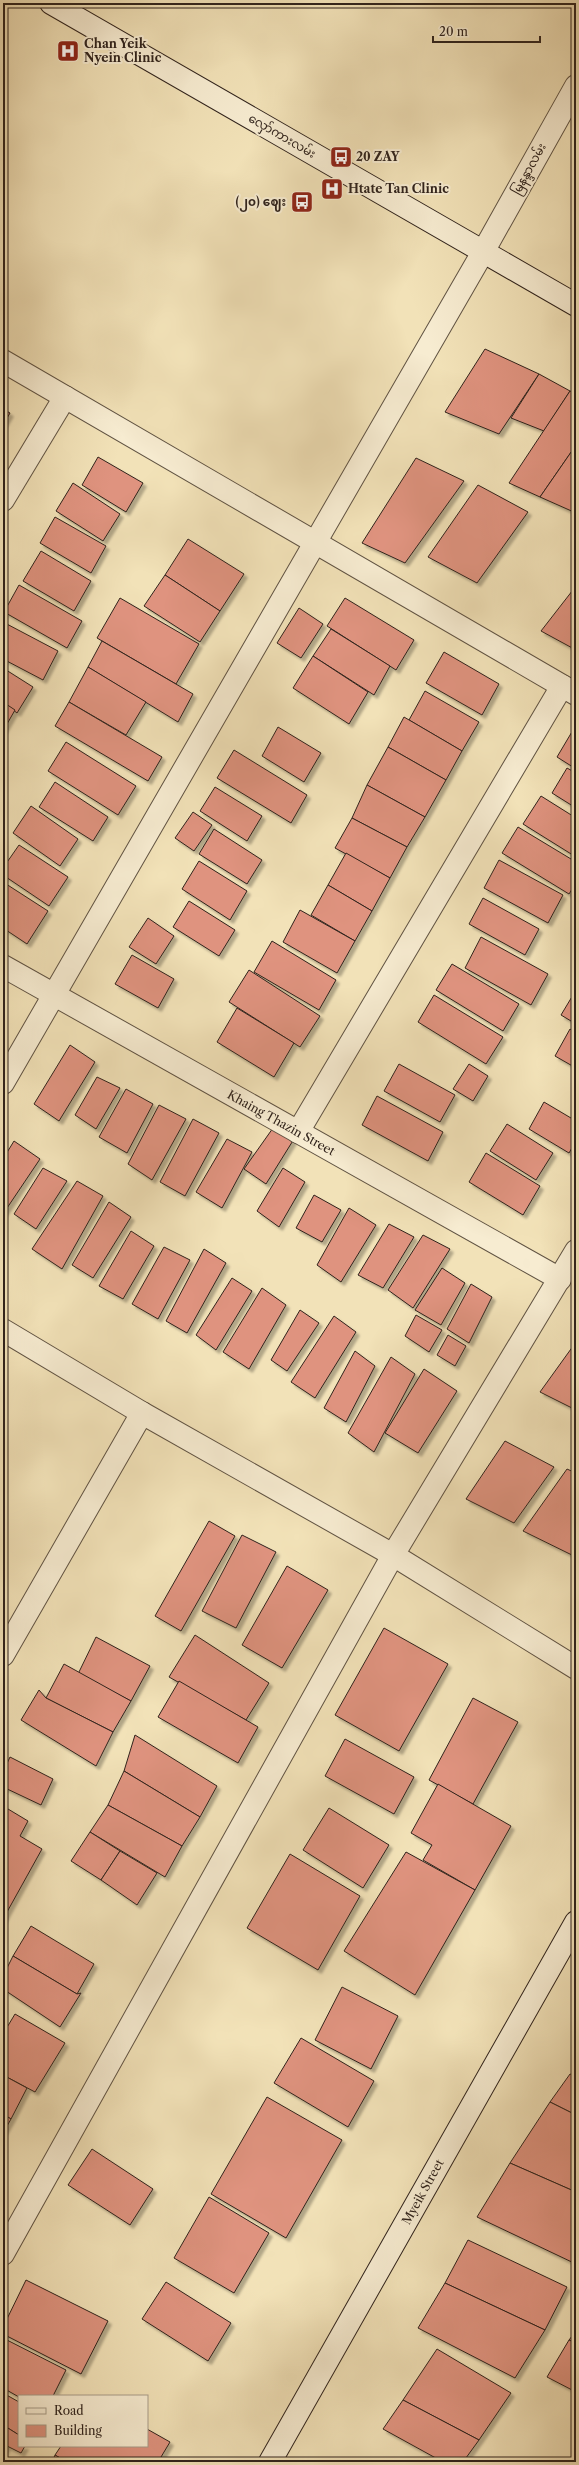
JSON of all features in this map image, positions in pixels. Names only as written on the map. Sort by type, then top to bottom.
[{"type":"street","name":"လှော်ကားလမ်း","points":[[51,3],[576,305]]},
{"type":"street","name":"မြနန္ဒာလမ်း","points":[[3,1083],[483,252],[576,86]]},
{"type":"street","points":[[3,361],[569,690],[298,1132]]},
{"type":"street","points":[[3,500],[65,397]]},
{"type":"street","name":"Khaing Thazin Street","points":[[3,966],[560,1279]]},
{"type":"street","points":[[3,2254],[393,1556],[576,1251]]},
{"type":"street","points":[[3,1330],[142,1413],[393,1556],[576,1668]]},
{"type":"street","points":[[3,1655],[142,1413]]},
{"type":"street","name":"Myeik Street","points":[[270,2462],[576,1922]]},
{"type":"building","points":[[485,349],[539,374],[499,434],[445,412]]},
{"type":"building","points":[[539,374],[570,391],[544,431],[511,418]]},
{"type":"building","points":[[570,391],[576,393],[576,445],[540,497],[509,483]]},
{"type":"building","points":[[3,409],[10,413],[3,425]]},
{"type":"building","points":[[576,445],[576,513],[540,497]]},
{"type":"building","points":[[98,457],[143,483],[126,512],[82,485]]},
{"type":"building","points":[[416,458],[464,481],[405,563],[362,543]]},
{"type":"building","points":[[73,483],[120,514],[103,541],[56,511]]},
{"type":"building","points":[[478,485],[528,512],[477,583],[428,557]]},
{"type":"building","points":[[55,517],[106,546],[91,573],[40,543]]},
{"type":"building","points":[[188,539],[244,574],[220,611],[165,575]]},
{"type":"building","points":[[41,551],[91,581],[74,611],[23,581]]},
{"type":"building","points":[[165,575],[220,611],[200,642],[144,606]]},
{"type":"building","points":[[19,585],[82,621],[67,648],[4,612]]},
{"type":"building","points":[[576,586],[576,650],[541,631]]},
{"type":"building","points":[[120,598],[199,644],[176,684],[97,638]]},
{"type":"building","points":[[345,598],[414,640],[396,670],[327,626]]},
{"type":"building","points":[[299,608],[323,624],[301,658],[277,643]]},
{"type":"building","points":[[3,622],[58,651],[43,680],[3,659]]},
{"type":"building","points":[[331,629],[390,666],[374,695],[313,656]]},
{"type":"building","points":[[102,641],[193,694],[178,722],[88,667]]},
{"type":"building","points":[[444,652],[499,684],[482,715],[426,683]]},
{"type":"building","points":[[313,656],[368,692],[349,724],[293,688]]},
{"type":"building","points":[[88,667],[146,702],[126,735],[69,702]]},
{"type":"building","points":[[3,668],[33,687],[17,713],[3,702]]},
{"type":"building","points":[[425,691],[479,722],[462,751],[409,720]]},
{"type":"building","points":[[3,702],[15,710],[3,731]]},
{"type":"building","points":[[69,702],[162,757],[148,781],[55,726]]},
{"type":"building","points":[[404,717],[462,751],[446,780],[388,747]]},
{"type":"building","points":[[576,725],[576,769],[557,757]]},
{"type":"building","points":[[278,727],[321,753],[304,782],[262,756]]},
{"type":"building","points":[[66,742],[136,786],[118,815],[48,771]]},
{"type":"building","points":[[388,747],[446,780],[425,817],[367,785]]},
{"type":"building","points":[[234,750],[307,795],[291,823],[217,778]]},
{"type":"building","points":[[567,768],[576,773],[576,808],[552,793]]},
{"type":"building","points":[[55,782],[108,817],[93,841],[39,807]]},
{"type":"building","points":[[367,785],[425,817],[407,847],[352,818]]},
{"type":"building","points":[[215,787],[262,816],[247,841],[200,811]]},
{"type":"building","points":[[541,796],[576,818],[576,857],[523,824]]},
{"type":"building","points":[[31,806],[78,839],[60,866],[13,833]]},
{"type":"building","points":[[193,812],[212,825],[194,851],[175,838]]},
{"type":"building","points":[[352,818],[407,847],[390,878],[335,848]]},
{"type":"building","points":[[518,827],[576,862],[576,883],[569,894],[502,853]]},
{"type":"building","points":[[214,829],[262,860],[247,884],[199,854]]},
{"type":"building","points":[[19,845],[68,877],[49,906],[3,875],[3,868]]},
{"type":"building","points":[[346,853],[390,878],[372,911],[328,885]]},
{"type":"building","points":[[499,860],[563,895],[548,923],[484,888]]},
{"type":"building","points":[[199,861],[247,891],[230,920],[182,889]]},
{"type":"building","points":[[3,882],[48,911],[27,944],[3,928]]},
{"type":"building","points":[[328,885],[372,911],[355,941],[311,915]]},
{"type":"building","points":[[483,898],[539,929],[525,955],[469,924]]},
{"type":"building","points":[[189,901],[235,930],[219,956],[173,927]]},
{"type":"building","points":[[300,910],[355,941],[337,973],[283,942]]},
{"type":"building","points":[[148,918],[174,936],[156,964],[129,947]]},
{"type":"building","points":[[481,937],[548,974],[531,1005],[465,968]]},
{"type":"building","points":[[272,941],[336,980],[319,1010],[254,972]]},
{"type":"building","points":[[132,955],[174,979],[158,1008],[115,984]]},
{"type":"building","points":[[452,964],[519,1004],[503,1031],[436,990]]},
{"type":"building","points":[[249,970],[320,1016],[300,1047],[229,1002]]},
{"type":"building","points":[[576,990],[576,1024],[561,1015]]},
{"type":"building","points":[[434,995],[503,1037],[486,1064],[418,1022]]},
{"type":"building","points":[[237,1008],[294,1043],[274,1077],[217,1042]]},
{"type":"building","points":[[570,1029],[576,1033],[576,1068],[555,1056]]},
{"type":"building","points":[[70,1045],[95,1062],[59,1121],[34,1104]]},
{"type":"building","points":[[399,1064],[455,1095],[440,1122],[384,1091]]},
{"type":"building","points":[[469,1064],[488,1076],[473,1101],[453,1089]]},
{"type":"building","points":[[97,1077],[120,1088],[96,1129],[75,1115]]},
{"type":"building","points":[[126,1089],[153,1104],[127,1153],[99,1137]]},
{"type":"building","points":[[377,1096],[443,1132],[428,1161],[362,1125]]},
{"type":"building","points":[[544,1102],[576,1121],[576,1141],[569,1153],[529,1129]]},
{"type":"building","points":[[159,1105],[186,1119],[152,1180],[128,1164]]},
{"type":"building","points":[[193,1119],[219,1133],[185,1196],[160,1182]]},
{"type":"building","points":[[507,1124],[553,1153],[536,1180],[490,1151]]},
{"type":"building","points":[[273,1128],[294,1139],[266,1184],[244,1169]]},
{"type":"building","points":[[227,1139],[252,1152],[222,1208],[196,1192]]},
{"type":"building","points":[[14,1141],[40,1159],[3,1214],[3,1159]]},
{"type":"building","points":[[486,1153],[540,1186],[523,1215],[469,1182]]},
{"type":"building","points":[[43,1168],[67,1181],[36,1229],[14,1214]]},
{"type":"building","points":[[283,1168],[305,1182],[279,1227],[257,1211]]},
{"type":"building","points":[[77,1181],[103,1196],[62,1269],[32,1249]]},
{"type":"building","points":[[314,1195],[341,1210],[322,1242],[296,1228]]},
{"type":"building","points":[[109,1202],[131,1217],[93,1278],[72,1265]]},
{"type":"building","points":[[349,1208],[376,1225],[341,1282],[317,1265]]},
{"type":"building","points":[[389,1224],[414,1237],[383,1288],[358,1275]]},
{"type":"building","points":[[131,1231],[154,1246],[123,1299],[99,1286]]},
{"type":"building","points":[[423,1235],[450,1249],[413,1308],[388,1290]]},
{"type":"building","points":[[164,1247],[190,1260],[158,1319],[132,1304]]},
{"type":"building","points":[[204,1249],[226,1263],[187,1333],[166,1321]]},
{"type":"building","points":[[442,1268],[465,1283],[441,1325],[415,1310]]},
{"type":"building","points":[[232,1278],[252,1291],[216,1350],[196,1335]]},
{"type":"building","points":[[471,1284],[492,1297],[469,1343],[447,1329]]},
{"type":"building","points":[[262,1288],[286,1305],[249,1369],[223,1352]]},
{"type":"building","points":[[300,1310],[319,1323],[287,1371],[271,1360]]},
{"type":"building","points":[[416,1315],[442,1330],[429,1352],[405,1336]]},
{"type":"building","points":[[334,1316],[356,1332],[315,1398],[291,1382]]},
{"type":"building","points":[[448,1335],[466,1346],[455,1366],[437,1355]]},
{"type":"building","points":[[576,1342],[576,1410],[540,1392]]},
{"type":"building","points":[[355,1351],[375,1366],[346,1422],[324,1408]]},
{"type":"building","points":[[391,1357],[415,1374],[374,1452],[348,1433]]},
{"type":"building","points":[[424,1369],[457,1391],[418,1453],[385,1433]]},
{"type":"building","points":[[505,1441],[554,1467],[514,1523],[466,1499]]},
{"type":"building","points":[[567,1469],[576,1473],[576,1557],[523,1531]]},
{"type":"building","points":[[209,1521],[235,1536],[181,1631],[155,1616]]},
{"type":"building","points":[[242,1535],[276,1552],[236,1628],[202,1611]]},
{"type":"building","points":[[287,1566],[328,1590],[282,1668],[242,1645]]},
{"type":"building","points":[[384,1628],[448,1664],[399,1751],[335,1715]]},
{"type":"building","points":[[195,1635],[269,1683],[246,1720],[169,1677]]},
{"type":"building","points":[[96,1637],[150,1666],[131,1701],[78,1674]]},
{"type":"building","points":[[64,1664],[131,1701],[113,1732],[46,1698]]},
{"type":"building","points":[[179,1681],[258,1727],[238,1763],[158,1717]]},
{"type":"building","points":[[39,1690],[46,1698],[113,1732],[96,1766],[21,1720]]},
{"type":"building","points":[[473,1698],[518,1722],[473,1804],[429,1780]]},
{"type":"building","points":[[135,1735],[217,1786],[200,1817],[124,1771]]},
{"type":"building","points":[[345,1739],[414,1777],[394,1814],[325,1776]]},
{"type":"building","points":[[10,1757],[53,1779],[41,1805],[3,1787],[3,1772]]},
{"type":"building","points":[[124,1771],[200,1817],[182,1846],[108,1805]]},
{"type":"building","points":[[438,1784],[511,1826],[475,1890],[423,1860],[432,1845],[411,1833]]},
{"type":"building","points":[[108,1805],[182,1846],[165,1877],[90,1832]]},
{"type":"building","points":[[3,1806],[28,1821],[20,1836],[42,1849],[7,1912],[3,1910]]},
{"type":"building","points":[[329,1808],[389,1845],[363,1888],[303,1850]]},
{"type":"building","points":[[90,1832],[120,1851],[101,1880],[71,1861]]},
{"type":"building","points":[[120,1851],[157,1873],[137,1905],[101,1880]]},
{"type":"building","points":[[406,1852],[475,1890],[415,1995],[344,1951]]},
{"type":"building","points":[[290,1854],[360,1896],[318,1970],[247,1928]]},
{"type":"building","points":[[3,1910],[7,1912],[3,1920]]},
{"type":"building","points":[[31,1926],[94,1964],[77,1994],[13,1956]]},
{"type":"building","points":[[13,1956],[77,1994],[81,1993],[60,2027],[3,1989],[3,1976]]},
{"type":"building","points":[[342,1987],[398,2016],[371,2069],[315,2040]]},
{"type":"building","points":[[15,2014],[65,2043],[35,2092],[3,2075],[3,2034]]},
{"type":"building","points":[[301,2038],[374,2081],[348,2127],[274,2083]]},
{"type":"building","points":[[570,2074],[576,2076],[576,2115],[550,2102]]},
{"type":"building","points":[[3,2075],[27,2088],[11,2119],[3,2114]]},
{"type":"building","points":[[267,2097],[342,2140],[286,2238],[211,2194]]},
{"type":"building","points":[[550,2102],[576,2115],[576,2192],[510,2163]]},
{"type":"building","points":[[3,2114],[11,2119],[3,2133]]},
{"type":"building","points":[[92,2149],[153,2189],[130,2225],[68,2185]]},
{"type":"building","points":[[510,2163],[576,2192],[576,2264],[477,2217]]},
{"type":"building","points":[[209,2197],[269,2233],[234,2293],[174,2258]]},
{"type":"building","points":[[468,2240],[567,2287],[545,2330],[445,2283]]},
{"type":"building","points":[[26,2280],[108,2321],[81,2374],[3,2334],[3,2327]]},
{"type":"building","points":[[166,2282],[231,2323],[208,2361],[142,2319]]},
{"type":"building","points":[[445,2283],[545,2330],[515,2378],[418,2328]]},
{"type":"building","points":[[576,2331],[576,2343],[569,2340]]},
{"type":"building","points":[[3,2338],[66,2370],[54,2395],[18,2395],[18,2396],[3,2388]]},
{"type":"building","points":[[569,2340],[576,2343],[576,2392],[547,2377]]},
{"type":"building","points":[[437,2349],[511,2393],[479,2440],[403,2400]]},
{"type":"building","points":[[3,2393],[18,2401],[18,2434],[3,2425]]},
{"type":"building","points":[[403,2400],[479,2440],[463,2462],[443,2462],[383,2429]]},
{"type":"building","points":[[3,2425],[18,2434],[18,2447],[24,2447],[21,2453],[7,2446],[3,2454]]},
{"type":"building","points":[[148,2430],[170,2442],[158,2462],[67,2462],[55,2455],[60,2447],[148,2447]]},
{"type":"building","points":[[55,2455],[67,2462],[52,2462]]},
{"type":"place","name":"Chan Yeik Nyein Clinic","points":[[68,51]]},
{"type":"place","name":"20 ZAY","points":[[341,157]]},
{"type":"place","name":"Htate Tan Clinic","points":[[332,189]]},
{"type":"place","name":"(၂၀) ဈေး","points":[[302,202]]}]
